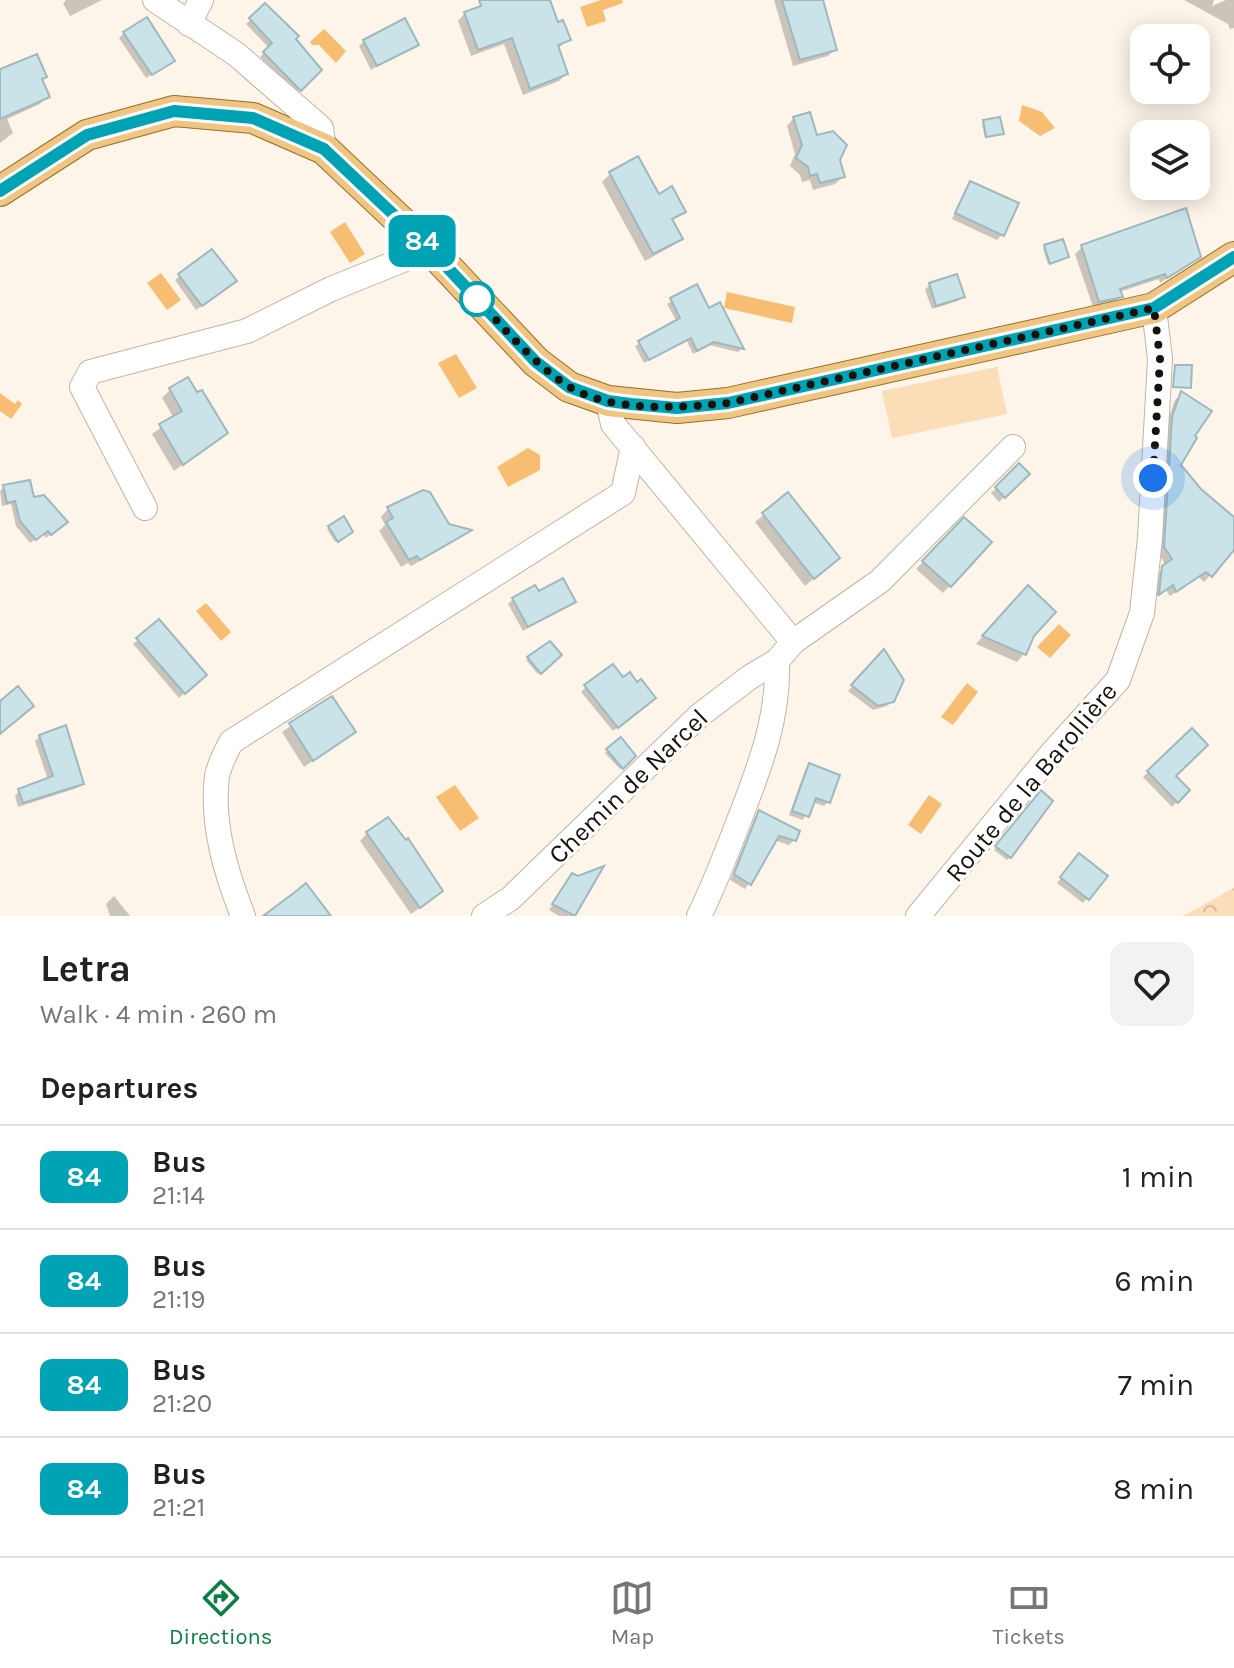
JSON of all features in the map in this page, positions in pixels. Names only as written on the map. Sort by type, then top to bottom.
[{"type":"main road","points":[[0,191],[87,135],[174,111],[253,118],[324,149],[430,249],[536,362],[569,387],[608,401],[677,408],[728,403],[1154,308],[1234,257]]},
{"type":"street","points":[[155,0],[236,54],[321,128],[324,149]]},
{"type":"street","points":[[189,24],[201,0]]},
{"type":"street","points":[[145,508],[82,387],[90,372],[247,331],[331,289],[430,249]]},
{"type":"street","name":"Route de la Barollière","points":[[918,916],[1052,753],[1118,680],[1142,613],[1150,538],[1160,359],[1154,308]]},
{"type":"street","points":[[608,401],[613,424],[785,652],[767,747],[713,889],[699,916]]},
{"type":"street","points":[[243,916],[231,884],[217,826],[217,775],[231,742],[623,493],[633,447]]},
{"type":"street","name":"Chemin de Narcel","points":[[484,916],[511,898],[700,715],[880,581],[1013,447]]},
{"type":"green space","points":[[997,367],[1007,414],[892,438],[882,391]]},
{"type":"green space","points":[[1234,888],[1234,916],[1183,916]]},
{"type":"shaded area","points":[[601,0],[622,0],[623,3],[603,10],[606,21],[587,27],[580,7]]},
{"type":"shaded area","points":[[324,29],[346,51],[336,63],[319,45],[310,42]]},
{"type":"shaded area","points":[[1022,105],[1042,112],[1055,128],[1040,136],[1019,121]]},
{"type":"shaded area","points":[[345,222],[365,254],[350,263],[330,232]]},
{"type":"shaded area","points":[[161,273],[181,300],[167,310],[147,283]]},
{"type":"shaded area","points":[[727,292],[795,307],[792,323],[724,308]]},
{"type":"shaded area","points":[[456,354],[477,388],[459,398],[438,363]]},
{"type":"shaded area","points":[[0,393],[15,404],[18,400],[22,404],[11,419],[0,411]]},
{"type":"shaded area","points":[[528,448],[540,455],[540,470],[508,487],[497,467]]},
{"type":"shaded area","points":[[206,603],[231,632],[221,641],[196,611]]},
{"type":"shaded area","points":[[1059,624],[1071,635],[1050,658],[1037,647]]},
{"type":"shaded area","points":[[967,683],[978,692],[953,725],[941,717]]},
{"type":"shaded area","points":[[455,785],[479,818],[460,831],[436,797]]},
{"type":"shaded area","points":[[929,795],[942,804],[921,834],[908,825]]},
{"type":"building","points":[[479,0],[550,0],[558,22],[563,20],[571,40],[558,45],[568,74],[530,89],[512,38],[478,50],[464,12],[481,6]]},
{"type":"building","points":[[782,0],[823,0],[837,50],[800,60]]},
{"type":"building","points":[[265,3],[299,36],[296,39],[322,70],[301,91],[263,52],[272,43],[249,18]]},
{"type":"building","points":[[147,17],[175,61],[152,75],[123,32]]},
{"type":"building","points":[[405,18],[419,45],[377,66],[363,40]]},
{"type":"building","points":[[37,54],[47,77],[42,79],[50,97],[0,119],[0,69]]},
{"type":"building","points":[[810,112],[817,135],[833,131],[847,145],[840,160],[845,177],[820,183],[817,174],[810,176],[808,167],[796,158],[802,145],[793,117]]},
{"type":"building","points":[[1000,117],[1004,134],[986,137],[983,120]]},
{"type":"building","points":[[638,156],[659,194],[672,186],[686,212],[672,219],[683,239],[653,254],[609,172]]},
{"type":"building","points":[[970,181],[1019,203],[1004,236],[955,213]]},
{"type":"building","points":[[1186,208],[1201,257],[1167,278],[1165,274],[1120,289],[1123,297],[1099,302],[1081,245]]},
{"type":"building","points":[[1063,239],[1069,257],[1050,264],[1044,245]]},
{"type":"building","points":[[212,249],[237,281],[202,306],[178,274]]},
{"type":"building","points":[[957,274],[965,297],[936,306],[929,283]]},
{"type":"building","points":[[697,284],[709,308],[720,302],[744,349],[714,342],[697,351],[691,338],[649,360],[638,341],[680,318],[670,298]]},
{"type":"building","points":[[1175,365],[1192,365],[1191,388],[1173,387]]},
{"type":"building","points":[[188,377],[197,392],[202,390],[228,433],[183,465],[159,424],[182,411],[169,388]]},
{"type":"building","points":[[1181,391],[1212,411],[1181,465],[1201,489],[1234,517],[1234,550],[1212,577],[1206,572],[1176,592],[1173,585],[1159,595],[1162,566],[1172,559],[1164,547],[1172,417]]},
{"type":"building","points":[[1019,463],[1030,474],[1005,498],[995,487]]},
{"type":"building","points":[[30,480],[34,497],[44,495],[68,522],[51,535],[48,531],[36,540],[20,521],[15,501],[7,503],[3,485]]},
{"type":"building","points":[[423,490],[430,492],[449,524],[472,530],[420,560],[417,556],[409,560],[386,522],[393,518],[387,507]]},
{"type":"building","points":[[788,492],[840,558],[814,579],[762,513]]},
{"type":"building","points":[[344,516],[353,532],[338,542],[328,526]]},
{"type":"building","points":[[964,517],[992,542],[951,587],[922,561]]},
{"type":"building","points":[[563,578],[576,602],[528,627],[512,598],[535,585],[539,591]]},
{"type":"building","points":[[1028,585],[1056,612],[1034,636],[1026,655],[982,636]]},
{"type":"building","points":[[159,619],[207,675],[185,694],[136,638]]},
{"type":"building","points":[[550,641],[562,655],[541,674],[527,657]]},
{"type":"building","points":[[884,649],[904,680],[894,702],[878,706],[851,685]]},
{"type":"building","points":[[613,664],[623,677],[630,672],[637,682],[641,679],[656,698],[618,728],[584,685]]},
{"type":"building","points":[[18,686],[34,706],[0,734],[0,701]]},
{"type":"building","points":[[332,696],[356,732],[313,761],[289,723]]},
{"type":"building","points":[[66,725],[84,784],[23,803],[18,789],[53,776],[39,735]]},
{"type":"building","points":[[1192,728],[1208,745],[1176,776],[1190,790],[1178,803],[1147,771]]},
{"type":"building","points":[[621,737],[636,756],[623,769],[606,749]]},
{"type":"building","points":[[809,763],[840,775],[830,803],[816,798],[809,817],[792,811]]},
{"type":"building","points":[[1041,790],[1053,801],[1011,858],[995,846]]},
{"type":"building","points":[[759,810],[800,831],[796,841],[779,836],[751,885],[734,874]]},
{"type":"building","points":[[388,817],[406,840],[408,838],[443,891],[420,908],[366,832]]},
{"type":"building","points":[[1079,853],[1108,876],[1089,900],[1060,877]]},
{"type":"building","points":[[604,866],[575,916],[552,904],[572,873],[578,876]]},
{"type":"building","points":[[306,883],[331,916],[263,916],[295,892]]},
{"type":"bus line","name":"84","points":[[0,191],[87,135],[174,111],[253,118],[324,149],[430,249],[536,362],[569,387],[608,401],[677,408],[728,403],[1154,308],[1234,257]]},
{"type":"route","points":[[477,299],[536,362],[569,387],[608,401],[677,408],[728,403],[1154,308],[1160,359],[1153,478]]}]
